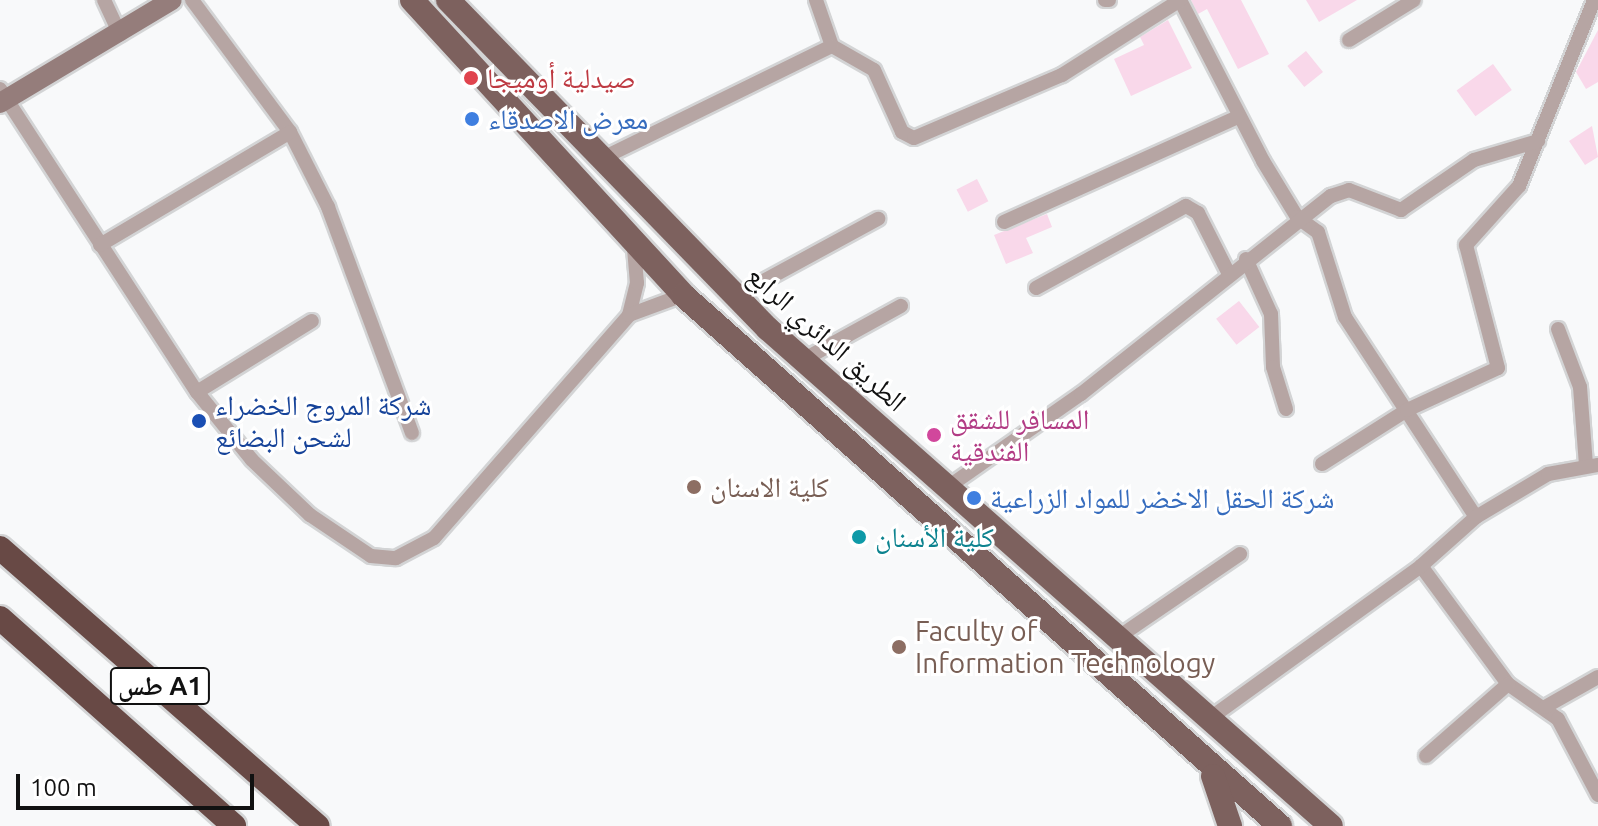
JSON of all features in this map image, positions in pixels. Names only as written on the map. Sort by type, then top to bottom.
[{"type":"highway","name":"طس A1","points":[[0,548],[318,826]]},
{"type":"highway","points":[[0,618],[234,826]]},
{"type":"main road","points":[[412,0],[634,247],[683,295],[1280,826]]},
{"type":"main road","name":"الطريق الدائري الرابع","points":[[448,0],[599,161],[803,360],[1331,826]]},
{"type":"main road","points":[[1203,760],[1221,788],[1230,826]]},
{"type":"street","points":[[104,0],[120,34]]},
{"type":"street","points":[[172,0],[120,34],[2,97],[197,392],[252,460],[310,515],[356,549],[396,558],[434,538],[462,509],[629,315],[637,283],[634,247]]},
{"type":"street","points":[[192,0],[290,132],[357,278],[412,433]]},
{"type":"street","points":[[816,0],[832,46],[866,60],[887,89],[902,132],[914,138],[1062,75],[1180,0],[1238,117],[1297,217],[1318,232],[1345,317],[1476,517]]},
{"type":"street","points":[[1349,40],[1414,0]]},
{"type":"street","points":[[1322,464],[1407,410],[1498,368],[1466,245],[1514,196],[1594,0]]},
{"type":"street","points":[[599,161],[832,46]]},
{"type":"street","points":[[1004,222],[1238,117]]},
{"type":"street","points":[[100,245],[290,132]]},
{"type":"street","points":[[948,487],[1081,394],[1297,217],[1349,190],[1401,210],[1474,160],[1538,141]]},
{"type":"street","points":[[1036,288],[1186,206],[1198,213],[1229,274]]},
{"type":"street","points":[[736,296],[878,219]]},
{"type":"street","points":[[1246,259],[1271,314],[1273,367],[1286,409]]},
{"type":"street","points":[[629,315],[683,295]]},
{"type":"street","points":[[803,360],[901,306]]},
{"type":"street","points":[[197,392],[312,321]]},
{"type":"street","points":[[1209,719],[1421,566],[1476,517],[1548,474],[1592,465],[1580,387],[1558,329]]},
{"type":"street","points":[[1117,638],[1240,554]]},
{"type":"street","points":[[1421,566],[1508,684],[1545,707],[1598,795]]},
{"type":"street","points":[[1545,707],[1598,677]]},
{"type":"street","points":[[1426,756],[1508,684]]},
{"type":"building","points":[[1191,0],[1241,0],[1269,54],[1238,69],[1207,9],[1198,14]]},
{"type":"building","points":[[1306,0],[1357,0],[1319,22]]},
{"type":"building","points":[[1168,20],[1192,68],[1131,96],[1114,59],[1144,45],[1140,37]]},
{"type":"building","points":[[1598,30],[1598,82],[1586,89],[1576,72]]},
{"type":"building","points":[[1306,51],[1323,72],[1304,87],[1287,66]]},
{"type":"building","points":[[1493,64],[1512,90],[1475,116],[1457,90]]},
{"type":"building","points":[[1592,126],[1598,157],[1585,165],[1569,141]]},
{"type":"building","points":[[977,179],[988,201],[968,212],[957,189]]},
{"type":"building","points":[[1047,214],[1052,227],[1026,238],[1033,253],[1006,264],[994,235]]},
{"type":"building","points":[[1239,301],[1259,327],[1236,345],[1216,319]]},
{"type":"place","name":"صيدلية أوميجا","points":[[471,78]]},
{"type":"place","name":"معرض الاصدقاء","points":[[472,119]]},
{"type":"place","name":"شركة المروج الخضراء لشحن البضائع","points":[[199,421]]},
{"type":"place","name":"المسافر للشقق الفندقية","points":[[934,435]]},
{"type":"place","name":"كلية الاسنان","points":[[694,487]]},
{"type":"place","name":"شركة الحقل الاخضر للمواد الزراعية","points":[[974,498]]},
{"type":"place","name":"كلية الأسنان","points":[[859,537]]},
{"type":"place","name":"Faculty of Information Technology","points":[[899,647]]}]
